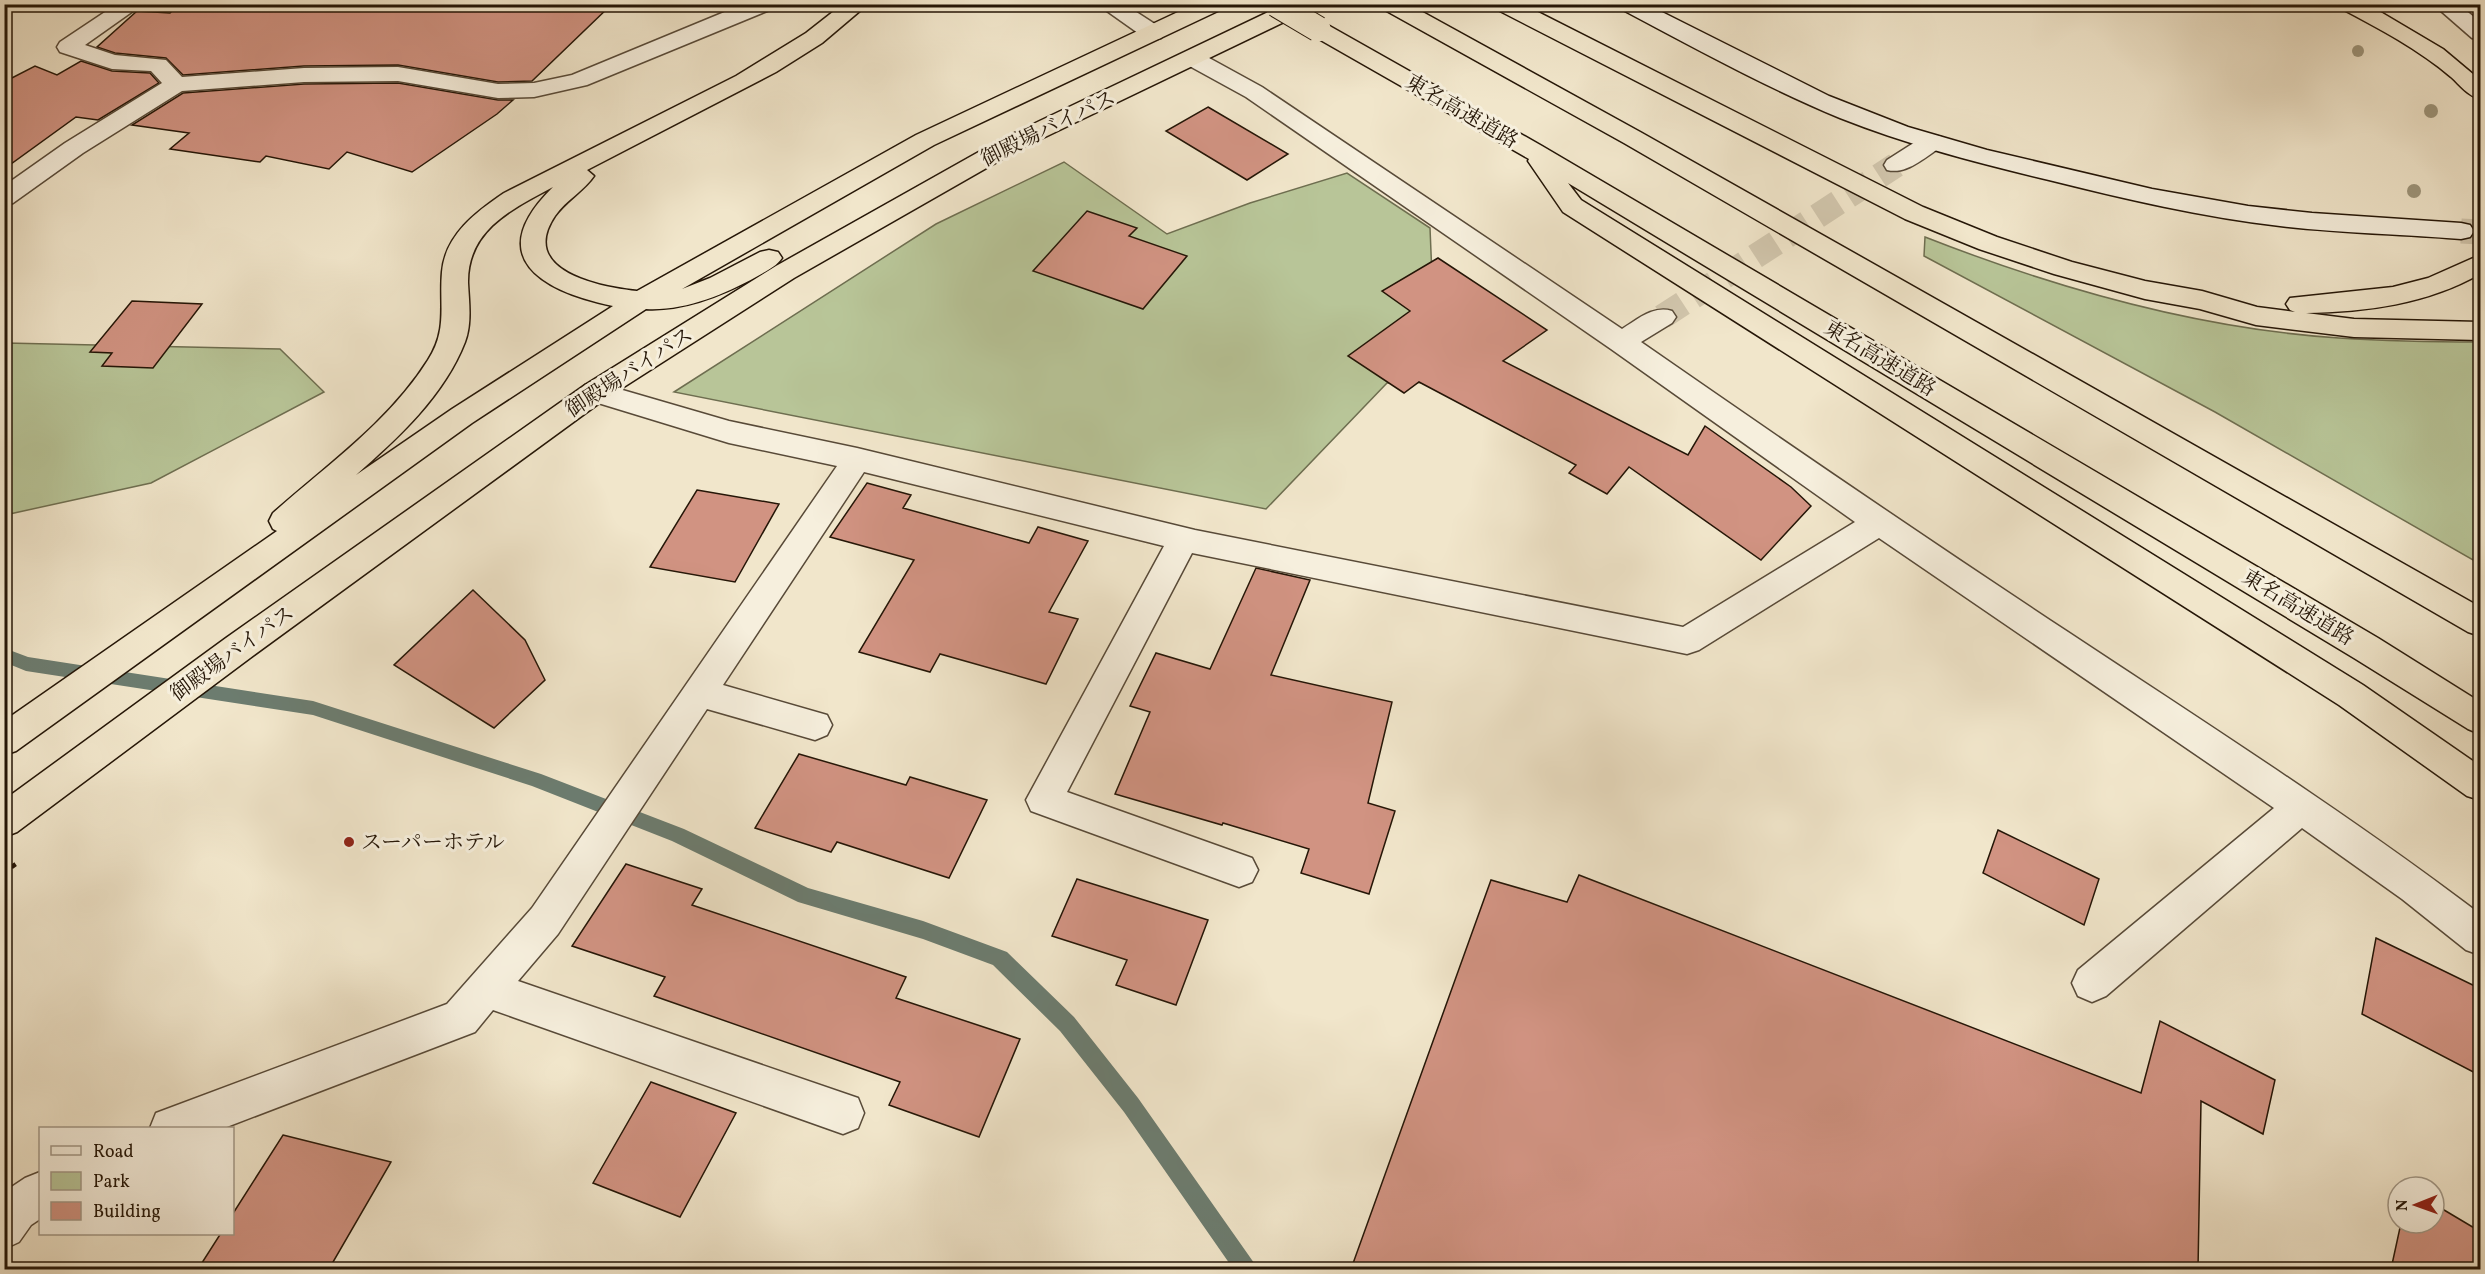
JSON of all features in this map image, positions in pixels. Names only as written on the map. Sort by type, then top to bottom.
[{"type":"highway","points":[[162,630],[378,436],[423,389],[439,367],[451,342],[457,322],[454,283],[456,264],[462,245],[475,228],[492,212],[513,198],[730,89],[789,55],[835,24],[857,4]]},
{"type":"highway","name":"御殿場バイパス","points":[[4,740],[462,416],[641,300],[925,140],[1214,4]]},
{"type":"highway","name":"東名高速道路","points":[[1276,4],[1533,151],[2481,719]]},
{"type":"highway","name":"御殿場バイパス","points":[[4,821],[238,648],[595,392],[785,272],[1009,145],[1303,4]]},
{"type":"highway","points":[[1391,4],[1643,144],[2481,623]]},
{"type":"highway","points":[[1504,4],[1914,213],[1988,243],[2063,268],[2145,290],[2202,300],[2256,316],[2354,328],[2481,331]]},
{"type":"highway","points":[[2350,4],[2408,35],[2465,76],[2481,92]]},
{"type":"highway","points":[[670,119],[570,185],[555,198],[536,229],[537,259],[550,274],[588,291],[641,300],[667,300],[692,295],[718,285],[861,207],[1009,145]]},
{"type":"highway","points":[[1533,151],[1572,206],[2350,695],[2481,785]]},
{"type":"highway","points":[[2202,300],[2337,304],[2387,299],[2427,289],[2457,277],[2481,263]]},
{"type":"street","points":[[132,4],[68,47],[112,62],[158,65],[176,84]]},
{"type":"street","points":[[4,198],[74,148],[176,84],[304,75],[398,74],[498,91],[534,90],[579,80],[764,4]]},
{"type":"street","points":[[1108,4],[1153,33]]},
{"type":"street","points":[[1629,4],[1774,80],[1850,113],[1932,142],[2116,189],[2214,208],[2310,221],[2461,231]]},
{"type":"street","points":[[2444,4],[2481,33]]},
{"type":"street","points":[[1192,58],[1254,92],[1621,342],[1879,524],[2301,807],[2481,937]]},
{"type":"street","points":[[1896,165],[1932,142]]},
{"type":"street","points":[[1621,342],[1662,317]]},
{"type":"street","points":[[595,392],[729,432],[857,459],[1184,539],[1687,641],[1879,524]]},
{"type":"street","points":[[174,1127],[461,1018],[545,921],[857,459]]},
{"type":"street","points":[[1184,539],[1044,800],[1239,870]]},
{"type":"street","points":[[699,693],[815,724]]},
{"type":"street","points":[[2092,983],[2301,807]]},
{"type":"street","points":[[486,989],[843,1113]]},
{"type":"street","points":[[4,1227],[16,1210],[39,1194]]},
{"type":"path","points":[[4,872],[25,857]]},
{"type":"green space","points":[[1064,162],[1167,234],[1250,203],[1347,173],[1430,228],[1434,324],[1479,382],[1387,383],[1266,509],[674,392],[936,224]]},
{"type":"green space","points":[[1925,237],[1974,256],[2076,289],[2181,316],[2234,326],[2339,338],[2480,342],[2480,564],[2215,412],[1924,256]]},
{"type":"green space","points":[[5,343],[280,349],[324,392],[151,483],[5,515]]},
{"type":"building","points":[[179,4],[612,4],[532,81],[498,82],[398,65],[304,66],[183,75],[166,58],[115,53],[97,47],[137,11],[170,13]]},
{"type":"building","points":[[81,61],[112,71],[150,73],[159,83],[98,120],[76,117],[4,169],[4,82],[35,66],[57,75]]},
{"type":"building","points":[[398,83],[498,100],[513,100],[497,114],[412,172],[347,152],[329,169],[266,156],[260,162],[170,149],[189,133],[132,125],[183,93],[304,84]]},
{"type":"building","points":[[1208,107],[1288,154],[1247,180],[1166,131]]},
{"type":"building","points":[[1087,211],[1137,228],[1129,236],[1187,256],[1143,309],[1033,271]]},
{"type":"building","points":[[1438,258],[1547,330],[1503,361],[1688,455],[1705,426],[1791,487],[1811,506],[1761,560],[1629,467],[1607,494],[1569,473],[1576,465],[1419,382],[1404,393],[1348,356],[1410,311],[1382,291]]},
{"type":"building","points":[[132,301],[202,304],[153,368],[102,366],[112,353],[90,352]]},
{"type":"building","points":[[867,483],[911,495],[903,508],[1029,543],[1038,527],[1088,541],[1049,612],[1078,619],[1046,684],[940,654],[930,672],[859,652],[914,560],[830,537]]},
{"type":"building","points":[[697,490],[779,504],[735,582],[650,567]]},
{"type":"building","points":[[1256,568],[1310,580],[1271,675],[1392,702],[1368,803],[1395,811],[1369,894],[1301,873],[1309,849],[1115,794],[1150,712],[1130,706],[1156,653],[1210,669]]},
{"type":"building","points":[[473,590],[525,640],[545,680],[494,728],[394,665]]},
{"type":"building","points":[[799,754],[906,785],[910,777],[987,800],[949,878],[837,842],[831,852],[755,828]]},
{"type":"building","points":[[1998,830],[2099,879],[2084,925],[1983,873]]},
{"type":"building","points":[[626,864],[702,889],[692,905],[906,977],[896,998],[1020,1039],[979,1137],[889,1105],[900,1082],[654,996],[665,977],[572,946]]},
{"type":"building","points":[[1579,875],[2141,1093],[2160,1021],[2275,1080],[2263,1134],[2201,1101],[2198,1269],[1351,1269],[1491,880],[1567,902]]},
{"type":"building","points":[[1077,879],[1208,920],[1176,1005],[1116,985],[1127,960],[1052,936]]},
{"type":"building","points":[[2376,938],[2481,989],[2481,1076],[2362,1014]]},
{"type":"building","points":[[651,1082],[736,1113],[680,1217],[593,1183]]},
{"type":"building","points":[[283,1135],[391,1162],[329,1269],[198,1269],[220,1235],[234,1235],[234,1212]]},
{"type":"building","points":[[2446,1211],[2481,1232],[2481,1269],[2391,1269],[2398,1235],[2446,1235]]},
{"type":"waterway","points":[[4,655],[26,664],[313,708],[535,779],[678,835],[805,896],[923,930],[1000,958],[1067,1024],[1131,1105],[1248,1270]]},
{"type":"tunnel","points":[[1662,317],[1896,165]]},
{"type":"tunnel","points":[[2461,231],[2480,232]]},
{"type":"place","name":"スーパーホテル","points":[[349,842]]}]
